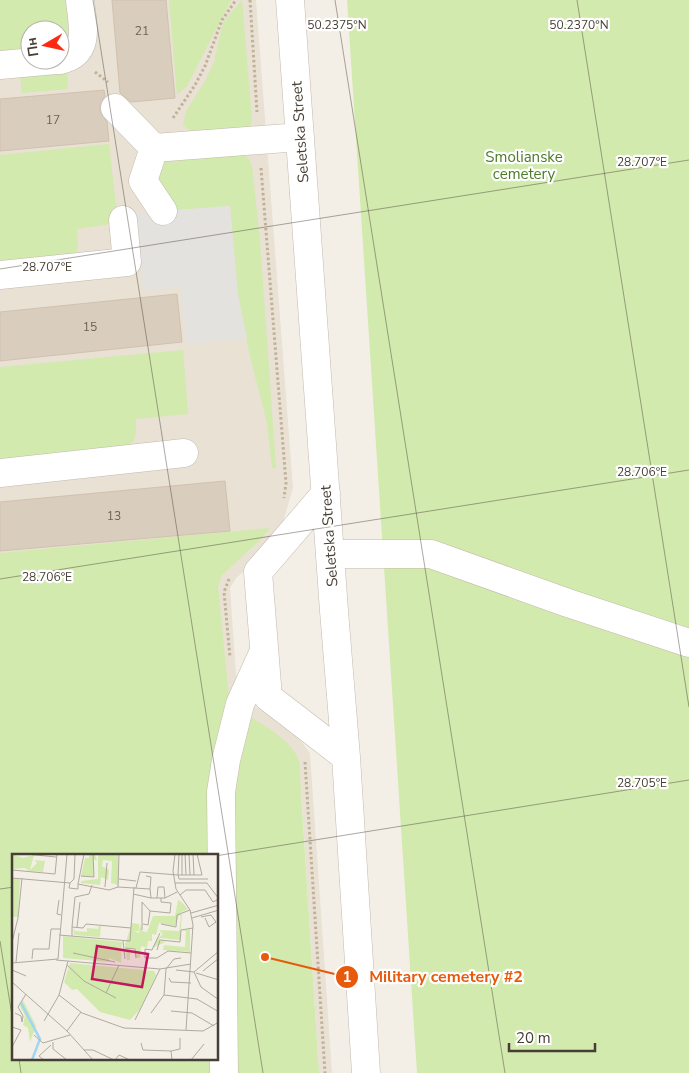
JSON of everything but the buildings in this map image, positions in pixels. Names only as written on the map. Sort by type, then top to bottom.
[{"type":"street","points":[[70,53],[83,42],[80,0]]},
{"type":"street","name":"Seletska Street","points":[[290,0],[346,757],[366,1073]]},
{"type":"street","points":[[0,65],[20,63]]},
{"type":"street","points":[[115,108],[154,148]]},
{"type":"street","points":[[154,148],[300,137]]},
{"type":"street","points":[[154,148],[143,181],[163,211]]},
{"type":"street","points":[[0,275],[127,262],[123,220]]},
{"type":"street","points":[[0,473],[184,453]]},
{"type":"street","points":[[326,493],[258,572],[268,696],[346,757]]},
{"type":"street","points":[[330,554],[432,554],[568,603],[689,643]]},
{"type":"street","points":[[224,1073],[221,792],[226,760],[240,704],[264,651]]},
{"type":"path","points":[[154,148],[195,85],[205,66],[222,20],[236,0]]},
{"type":"path","points":[[70,61],[113,86],[115,108]]},
{"type":"shaded area","points":[[0,0],[256,0],[293,488],[283,522],[250,566],[236,578],[230,588],[237,689],[17,854],[12,854],[12,1060],[0,1073]]},
{"type":"shaded area","points":[[230,206],[238,295],[247,338],[187,344],[180,287],[143,291],[136,213]]},
{"type":"shaded area","points":[[253,705],[294,732],[310,753],[332,1073],[319,1073],[301,788],[233,764]]},
{"type":"green space","points":[[0,0],[67,0],[68,20],[20,20],[20,52],[0,53]]},
{"type":"green space","points":[[169,0],[231,0],[187,86],[177,95]]},
{"type":"green space","points":[[242,0],[251,125],[247,129],[197,136],[183,125],[186,111],[205,81],[214,62],[223,22]]},
{"type":"green space","name":"Smolianske cemetery","points":[[347,0],[689,0],[689,1073],[417,1073]]},
{"type":"green space","points":[[67,71],[68,89],[22,93],[20,75]]},
{"type":"green space","points":[[109,144],[118,223],[77,229],[78,246],[76,254],[0,266],[0,155]]},
{"type":"green space","points":[[239,152],[247,157],[252,166],[260,240],[276,468],[272,468],[267,423],[249,352],[238,295],[230,206],[178,210],[150,173],[155,158]]},
{"type":"green space","points":[[183,350],[188,414],[136,419],[134,438],[128,447],[0,461],[0,367]]},
{"type":"green space","points":[[270,528],[260,540],[222,575],[218,586],[231,706],[280,736],[295,752],[299,761],[319,1073],[0,1073],[0,553]]},
{"type":"place","name":"Military cemetery #2","points":[[265,957]]}]
